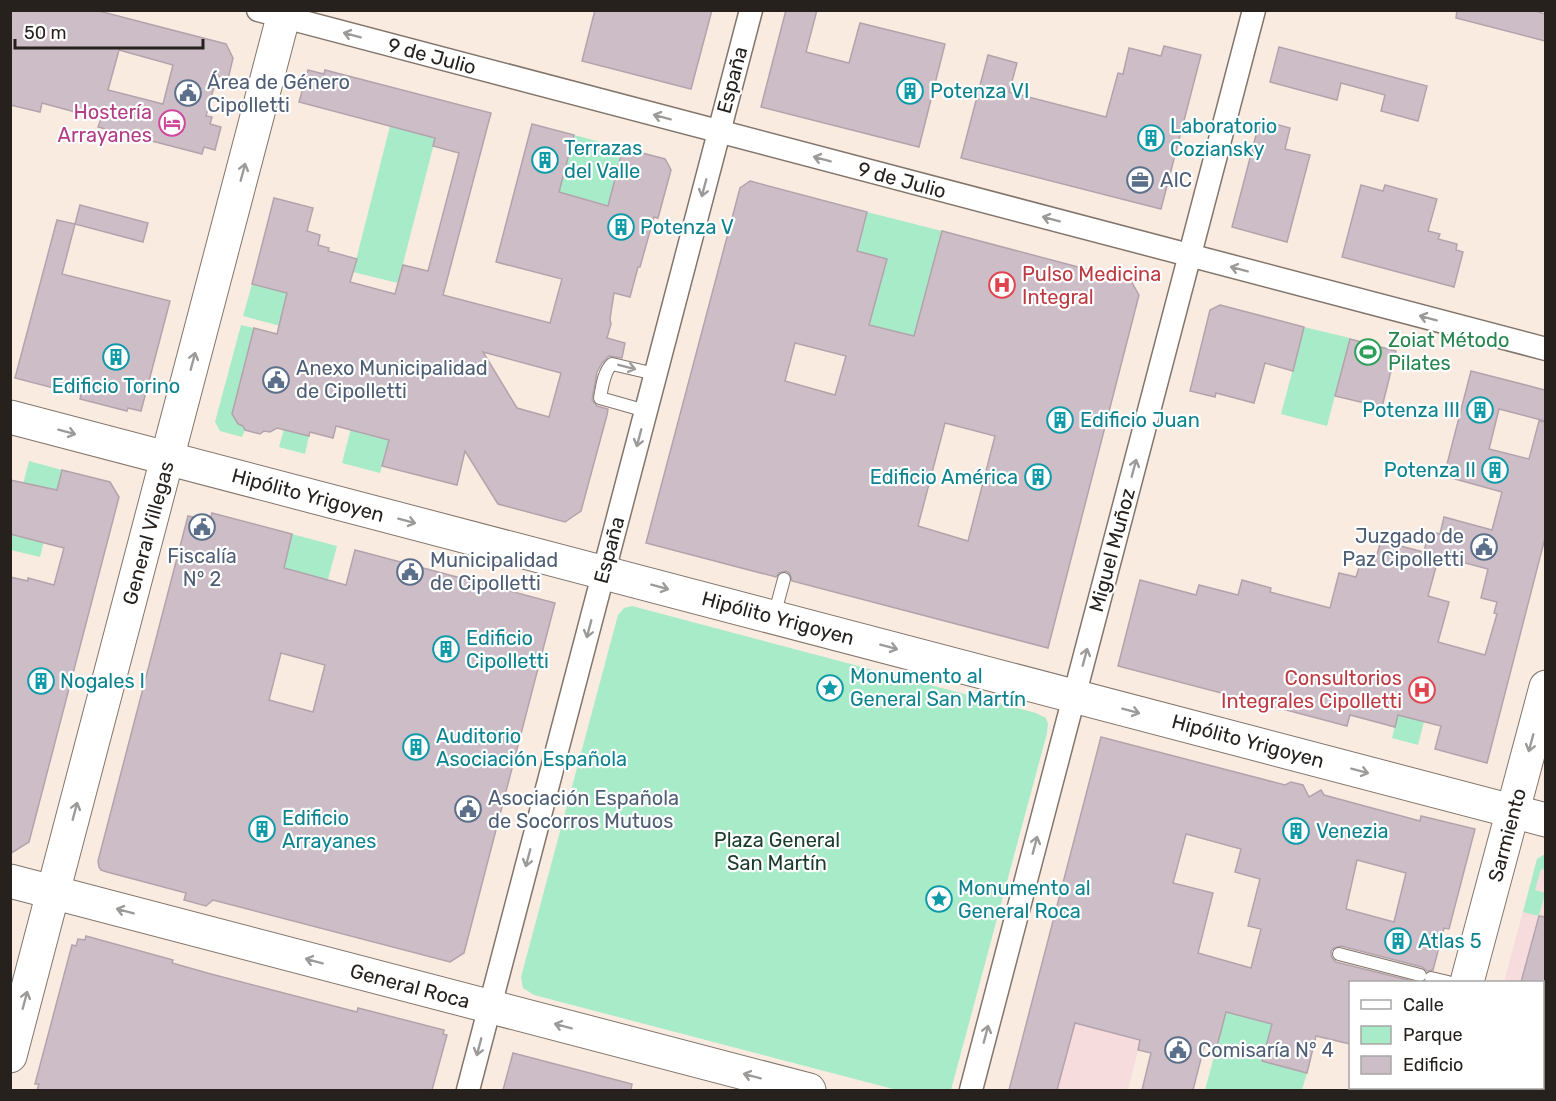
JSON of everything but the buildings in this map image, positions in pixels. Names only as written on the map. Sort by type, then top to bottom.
[{"type":"street","name":"España","points":[[468,1090],[751,10]]},
{"type":"street","name":"Miguel Muñoz","points":[[971,1090],[1254,10]]},
{"type":"street","name":"9 de Julio","points":[[275,13],[1545,349]]},
{"type":"street","name":"General Villegas","points":[[10,1056],[168,458],[275,13]]},
{"type":"street","name":"Hipólito Yrigoyen","points":[[10,417],[1545,820]]},
{"type":"street","name":"Sarmiento","points":[[1467,981],[1545,687]]},
{"type":"street","name":"General Roca","points":[[10,881],[809,1090]]},
{"type":"lane","points":[[646,411],[600,398],[603,384],[608,368],[612,364],[655,374]]},
{"type":"lane","points":[[774,617],[784,579]]},
{"type":"lane","points":[[1339,954],[1444,981]]},
{"type":"shaded area","points":[[1073,842],[1176,869],[1153,958],[1161,960],[1128,1090],[1009,1090]]},
{"type":"shaded area","points":[[1545,854],[1545,1026],[1544,981],[1504,981],[1537,859]]},
{"type":"green space","points":[[445,101],[398,283],[353,272],[390,126]]},
{"type":"green space","points":[[574,135],[623,148],[608,205],[559,192]]},
{"type":"green space","points":[[867,212],[942,231],[914,336],[869,325],[887,259],[857,251]]},
{"type":"green space","points":[[252,284],[322,302],[314,335],[243,316]]},
{"type":"green space","points":[[241,325],[254,328],[233,409],[238,411],[236,421],[245,430],[242,437],[220,431],[215,422]]},
{"type":"green space","points":[[1304,327],[1350,338],[1327,426],[1281,414]]},
{"type":"green space","points":[[356,409],[366,411],[360,433],[404,444],[385,453],[380,473],[342,463]]},
{"type":"green space","points":[[284,429],[309,436],[305,454],[279,447]]},
{"type":"green space","points":[[29,461],[62,470],[40,557],[11,550],[10,534]]},
{"type":"green space","points":[[292,534],[337,546],[312,639],[276,596]]},
{"type":"green space","name":"Plaza General San Martín","points":[[632,606],[1036,713],[1046,718],[1047,733],[951,1090],[897,1090],[534,995],[523,988],[521,977],[618,615],[624,608]]},
{"type":"green space","points":[[1400,706],[1424,722],[1418,745],[1392,738]]},
{"type":"green space","points":[[1545,854],[1545,870],[1541,869],[1535,890],[1545,893],[1539,916],[1523,912],[1537,859]]},
{"type":"green space","points":[[1226,1012],[1272,1024],[1262,1061],[1307,1073],[1302,1090],[1205,1090]]},
{"type":"green space","points":[[1544,1026],[1546,1026],[1545,1090],[1476,1090],[1544,1089]]},
{"type":"place","name":"Potenza VI","points":[[910,91]]},
{"type":"place","name":"Área de Género Cipolletti","points":[[188,93]]},
{"type":"place","name":"Hostería Arrayanes","points":[[172,123]]},
{"type":"place","name":"Laboratorio Coziansky","points":[[1151,138]]},
{"type":"place","name":"Terrazas del Valle","points":[[545,160]]},
{"type":"place","name":"AIC","points":[[1140,180]]},
{"type":"place","name":"Potenza V","points":[[621,227]]},
{"type":"place","name":"Pulso Medicina Integral","points":[[1002,285]]},
{"type":"place","name":"Zoiat Método Pilates","points":[[1368,352]]},
{"type":"place","name":"Edificio Torino","points":[[116,357]]},
{"type":"place","name":"Anexo Municipalidad de Cipolletti","points":[[276,380]]},
{"type":"place","name":"Potenza III","points":[[1480,410]]},
{"type":"place","name":"Edificio Juan","points":[[1060,420]]},
{"type":"place","name":"Potenza II","points":[[1495,470]]},
{"type":"place","name":"Edificio América","points":[[1038,477]]},
{"type":"place","name":"Fiscalía N° 2","points":[[202,527]]},
{"type":"place","name":"Juzgado de Paz Cipolletti","points":[[1484,547]]},
{"type":"place","name":"Municipalidad de Cipolletti","points":[[410,572]]},
{"type":"place","name":"Edificio Cipolletti","points":[[446,649]]},
{"type":"place","name":"Nogales I","points":[[41,681]]},
{"type":"place","name":"Monumento al General San Martín","points":[[830,688]]},
{"type":"place","name":"Consultorios Integrales Cipolletti","points":[[1422,690]]},
{"type":"place","name":"Auditorio Asociación Española","points":[[416,747]]},
{"type":"place","name":"Asociación Española de Socorros Mutuos","points":[[468,809]]},
{"type":"place","name":"Edificio Arrayanes","points":[[262,829]]},
{"type":"place","name":"Venezia","points":[[1296,831]]},
{"type":"place","name":"Monumento al General Roca","points":[[939,899]]},
{"type":"place","name":"Atlas 5","points":[[1398,941]]},
{"type":"place","name":"Comisaría N° 4","points":[[1178,1050]]}]
